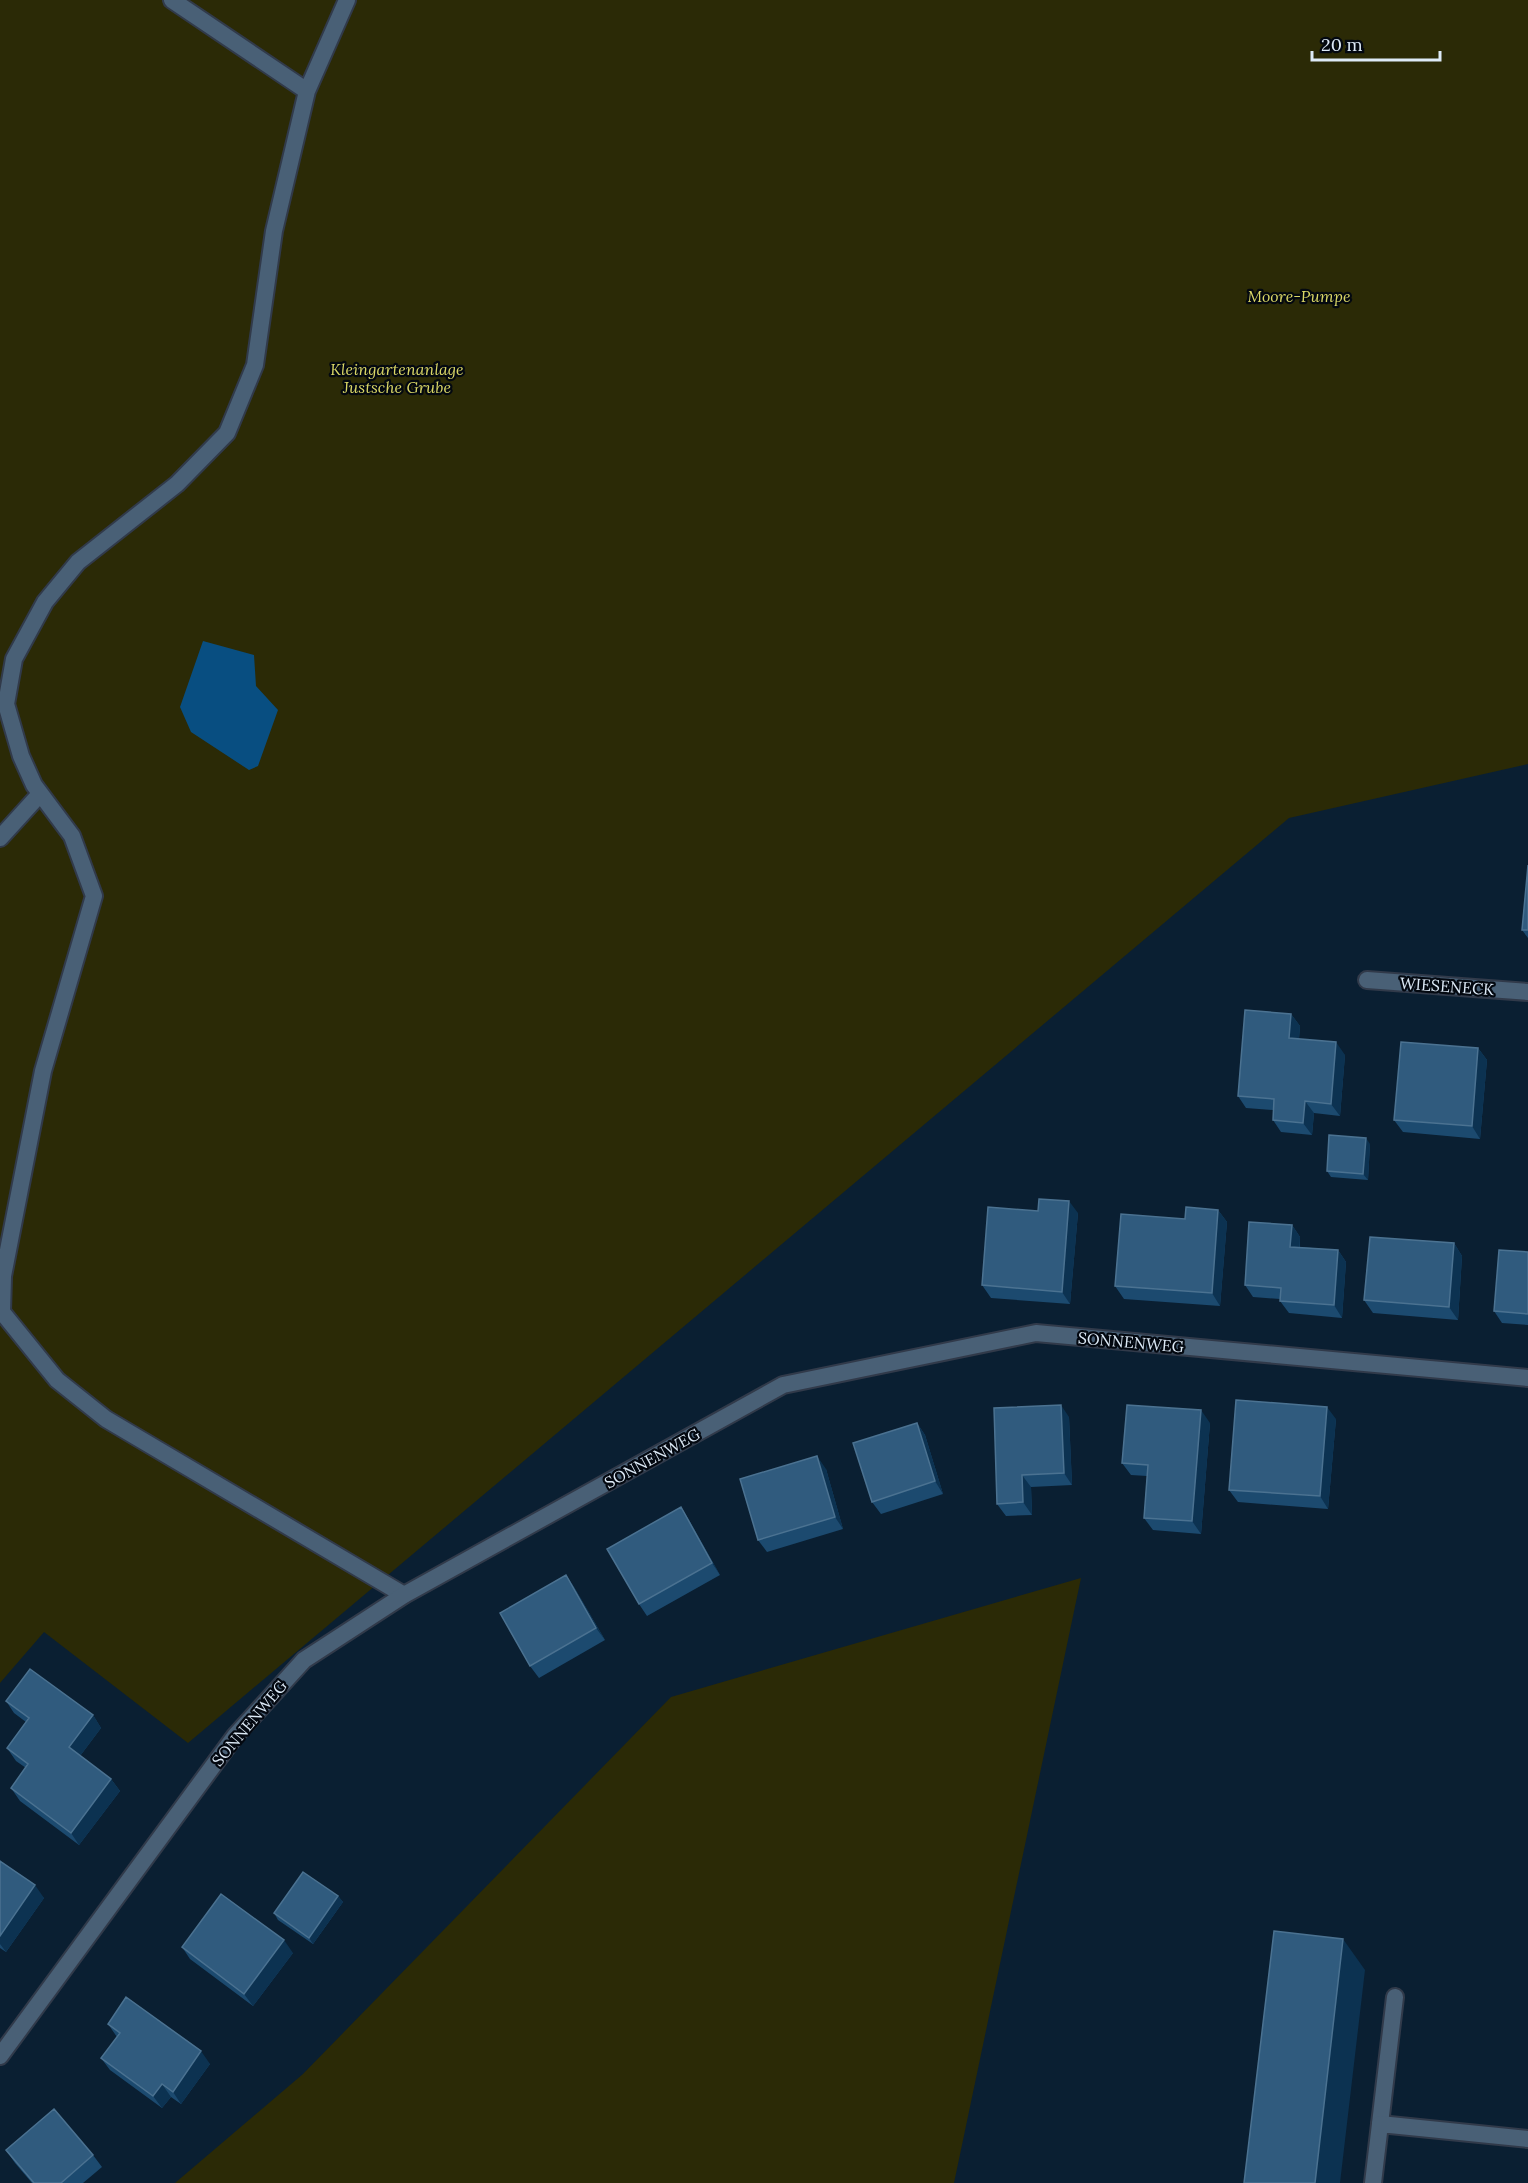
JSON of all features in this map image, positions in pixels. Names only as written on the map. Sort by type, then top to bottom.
[{"type":"street","points":[[172,0],[307,91]]},
{"type":"street","points":[[347,0],[307,91],[274,231],[255,365],[226,433],[177,484],[78,562],[45,602],[14,659],[5,715],[21,756],[40,794],[72,836],[94,896],[43,1071],[3,1276],[1,1311],[57,1380],[106,1419],[404,1595]]},
{"type":"street","points":[[0,838],[40,794]]},
{"type":"street","name":"WIESENECK","points":[[1367,980],[1528,992]]},
{"type":"street","name":"SONNENWEG","points":[[0,2056],[235,1736],[304,1660],[404,1595],[783,1385],[1036,1333],[1528,1378]]},
{"type":"street","points":[[1373,2183],[1395,1998]]},
{"type":"street","points":[[1380,2124],[1528,2139]]},
{"type":"green space","points":[[0,0],[1528,0],[1528,764],[1289,818],[188,1743],[44,1632],[0,1683]]},
{"type":"green space","points":[[1081,1578],[954,2183],[175,2183],[303,2074],[671,1697]]},
{"type":"water","points":[[203,641],[254,655],[256,686],[278,710],[258,766],[249,770],[191,732],[180,707]]},
{"type":"building","points":[[1528,865],[1528,930],[1522,930]]},
{"type":"building","points":[[1245,1010],[1291,1014],[1289,1038],[1336,1042],[1331,1104],[1305,1101],[1303,1123],[1273,1120],[1274,1099],[1238,1096]]},
{"type":"building","points":[[1401,1042],[1478,1048],[1472,1126],[1394,1120]]},
{"type":"building","points":[[1329,1135],[1366,1138],[1363,1174],[1327,1171]]},
{"type":"building","points":[[1039,1199],[1069,1201],[1062,1292],[982,1285],[988,1207],[1038,1211]]},
{"type":"building","points":[[1186,1207],[1218,1210],[1212,1293],[1115,1286],[1121,1214],[1185,1219]]},
{"type":"building","points":[[1249,1222],[1292,1225],[1290,1247],[1338,1250],[1334,1305],[1280,1301],[1281,1288],[1245,1285]]},
{"type":"building","points":[[1370,1237],[1454,1243],[1449,1307],[1364,1300]]},
{"type":"building","points":[[1499,1250],[1528,1252],[1528,1314],[1494,1311]]},
{"type":"building","points":[[1236,1400],[1327,1407],[1320,1496],[1229,1490]]},
{"type":"building","points":[[1061,1405],[1064,1473],[1022,1475],[1023,1502],[997,1504],[994,1408]]},
{"type":"building","points":[[1127,1405],[1201,1410],[1192,1521],[1144,1518],[1148,1465],[1122,1463]]},
{"type":"building","points":[[917,1423],[935,1481],[872,1502],[853,1443]]},
{"type":"building","points":[[817,1456],[835,1517],[758,1540],[740,1479]]},
{"type":"building","points":[[681,1507],[712,1563],[639,1604],[607,1549]]},
{"type":"building","points":[[566,1575],[596,1628],[530,1666],[500,1613]]},
{"type":"building","points":[[30,1669],[93,1715],[69,1747],[111,1779],[71,1833],[11,1788],[28,1764],[7,1748],[29,1718],[6,1701]]},
{"type":"building","points":[[0,1861],[35,1885],[0,1936]]},
{"type":"building","points":[[303,1872],[338,1896],[309,1938],[274,1913]]},
{"type":"building","points":[[221,1894],[284,1940],[244,1994],[182,1947]]},
{"type":"building","points":[[1274,1931],[1343,1939],[1315,2183],[1244,2183]]},
{"type":"building","points":[[126,1997],[201,2051],[173,2092],[162,2084],[153,2096],[101,2058],[120,2033],[108,2024]]},
{"type":"building","points":[[54,2109],[93,2155],[61,2183],[34,2183],[6,2150]]},
{"type":"park label","name":"Moore-Pumpe","points":[[1299,296]]},
{"type":"park label","name":"Kleingartenanlage Justsche Grube","points":[[397,378]]}]
